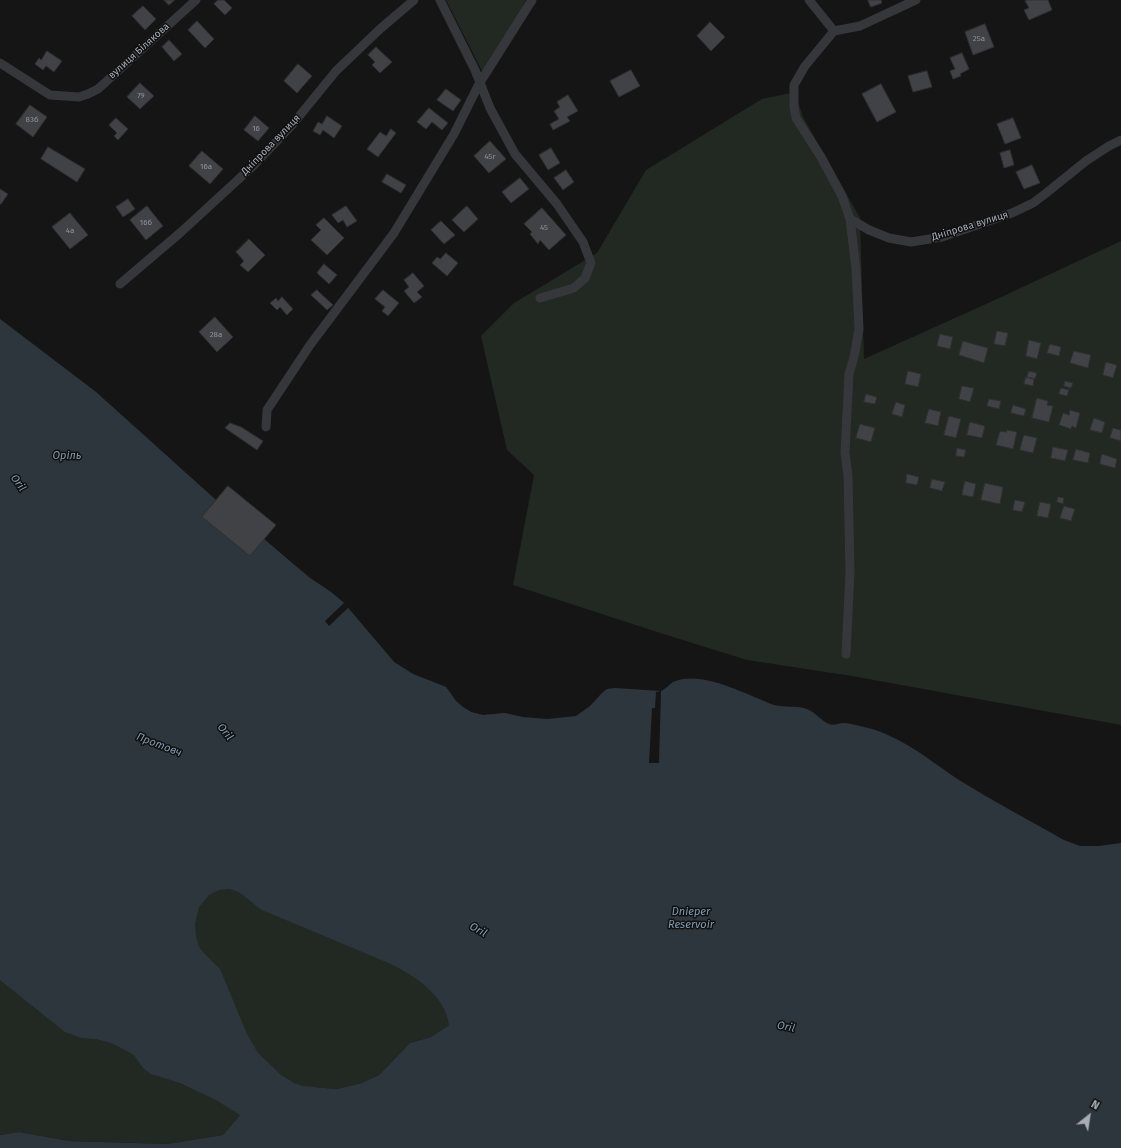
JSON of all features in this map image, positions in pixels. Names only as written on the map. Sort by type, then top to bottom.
[{"type":"street","name":"вулиця Білякова","points":[[0,62],[50,95],[79,97],[98,89],[196,0]]},
{"type":"street","name":"Дніпрова вулиця","points":[[120,284],[180,233],[254,165],[292,125],[336,71],[380,29],[414,0]]},
{"type":"street","points":[[440,0],[475,70],[490,108],[515,154],[557,204],[583,242],[591,263],[585,278],[574,288],[540,298]]},
{"type":"street","points":[[266,426],[267,410],[310,345],[394,233],[454,134],[480,84],[532,0]]},
{"type":"street","points":[[809,0],[834,31]]},
{"type":"street","points":[[846,654],[850,572],[846,444],[849,374],[859,329],[856,269],[850,219],[842,196],[821,157],[796,118],[794,107],[794,86],[805,66],[834,31],[860,26],[916,0]]},
{"type":"street","name":"Дніпрова вулиця","points":[[850,219],[869,230],[889,238],[911,242],[942,237],[1012,214],[1033,203],[1086,161],[1121,140]]},
{"type":"shaded area","points":[[446,0],[526,0],[519,14],[482,71]]},
{"type":"shaded area","points":[[795,92],[803,117],[860,218],[864,359],[1121,241],[1121,725],[852,676],[747,660],[513,585],[534,475],[507,450],[481,336],[514,303],[597,253],[646,170],[762,99]]},
{"type":"shaded area","points":[[0,319],[96,392],[216,500],[310,578],[344,603],[394,662],[413,674],[446,687],[456,701],[471,712],[483,715],[505,713],[449,1025],[431,1037],[410,1043],[379,1075],[359,1084],[336,1089],[314,1087],[240,1115],[223,1135],[167,1144],[69,1141],[19,1132],[0,1135]]},
{"type":"water","name":"Dnieper Reservoir","points":[[0,319],[96,392],[216,500],[203,517],[250,556],[264,539],[310,578],[344,603],[394,662],[413,674],[446,687],[456,701],[471,712],[483,715],[505,713],[523,717],[547,719],[576,716],[590,706],[607,689],[615,688],[661,691],[673,682],[684,679],[710,681],[738,690],[774,705],[807,709],[831,725],[844,723],[850,724],[867,728],[899,740],[972,788],[1064,840],[1080,846],[1099,846],[1121,843],[1121,1148],[0,1148],[0,1135],[19,1132],[69,1141],[167,1144],[223,1135],[240,1115],[216,1100],[180,1083],[151,1074],[143,1068],[134,1055],[111,1043],[96,1039],[81,1038],[65,1032],[0,980]],"holes":[[[219,890],[235,890],[262,910],[391,964],[410,975],[428,988],[435,996],[442,1005],[449,1025],[431,1037],[410,1043],[379,1075],[359,1084],[336,1089],[302,1086],[281,1075],[258,1053],[247,1034],[220,969],[199,947],[196,937],[195,924],[199,907],[209,895]]]},
{"type":"pier","points":[[344,603],[349,607],[329,626],[325,621]]},
{"type":"pier","points":[[661,691],[659,763],[649,763],[652,708],[655,708],[656,692]]},
{"type":"building","points":[[164,0],[175,0],[169,5]]},
{"type":"building","points":[[218,0],[224,0],[232,8],[225,15],[214,4]]},
{"type":"building","points":[[868,0],[881,0],[882,3],[871,7]]},
{"type":"building","points":[[1048,0],[1052,10],[1029,20],[1024,10],[1029,8],[1025,1]]},
{"type":"building","points":[[143,6],[156,19],[145,30],[132,16]]},
{"type":"building","points":[[197,21],[214,39],[205,48],[188,30]]},
{"type":"building","points":[[710,22],[725,37],[711,51],[697,36]]},
{"type":"building","points":[[985,24],[994,47],[973,55],[965,32]]},
{"type":"building","points":[[169,40],[182,54],[174,61],[162,47]]},
{"type":"building","points":[[376,47],[392,62],[380,73],[372,65],[375,62],[368,55]]},
{"type":"building","points":[[47,51],[62,61],[54,72],[46,66],[43,70],[35,64],[39,58],[41,60]]},
{"type":"building","points":[[962,53],[969,69],[960,74],[961,76],[953,79],[950,71],[955,69],[950,58]]},
{"type":"building","points":[[298,64],[312,76],[297,93],[284,81]]},
{"type":"building","points":[[631,70],[640,86],[619,97],[610,81]]},
{"type":"building","points":[[927,71],[932,87],[913,92],[908,76]]},
{"type":"building","points":[[140,83],[154,96],[140,109],[127,97]]},
{"type":"building","points":[[881,84],[896,112],[877,122],[862,94]]},
{"type":"building","points":[[446,89],[461,100],[453,111],[437,100]]},
{"type":"building","points":[[568,95],[578,111],[567,117],[570,121],[553,130],[550,124],[559,119],[554,111],[560,107],[557,102]]},
{"type":"building","points":[[30,105],[47,117],[33,137],[16,124]]},
{"type":"building","points":[[429,108],[448,123],[442,130],[432,122],[426,129],[417,122]]},
{"type":"building","points":[[255,116],[269,128],[258,141],[244,130]]},
{"type":"building","points":[[327,116],[342,126],[334,138],[323,130],[320,135],[313,131],[318,122],[322,124]]},
{"type":"building","points":[[116,118],[128,129],[118,140],[114,136],[117,133],[109,125]]},
{"type":"building","points":[[1013,118],[1021,138],[1005,144],[997,124]]},
{"type":"building","points":[[391,129],[396,133],[378,157],[367,149],[380,132],[386,136]]},
{"type":"building","points":[[490,141],[506,159],[489,173],[474,156]]},
{"type":"building","points":[[48,147],[85,169],[77,182],[41,159]]},
{"type":"building","points":[[551,148],[560,163],[548,170],[539,155]]},
{"type":"building","points":[[1010,150],[1014,165],[1004,168],[1000,153]]},
{"type":"building","points":[[202,151],[223,169],[210,184],[189,166]]},
{"type":"building","points":[[1032,165],[1040,183],[1024,189],[1016,172]]},
{"type":"building","points":[[566,170],[574,182],[563,190],[554,178]]},
{"type":"building","points":[[387,174],[406,185],[401,193],[382,182]]},
{"type":"building","points":[[520,178],[529,189],[511,203],[502,192]]},
{"type":"building","points":[[0,189],[8,194],[1,204],[0,204]]},
{"type":"building","points":[[128,199],[135,209],[123,217],[116,207]]},
{"type":"building","points":[[147,206],[163,226],[146,240],[130,220]]},
{"type":"building","points":[[346,206],[357,221],[347,227],[343,220],[338,223],[332,215]]},
{"type":"building","points":[[467,206],[478,219],[464,232],[452,220]]},
{"type":"building","points":[[542,208],[566,235],[549,250],[540,240],[538,244],[530,234],[532,232],[524,224]]},
{"type":"building","points":[[70,213],[88,235],[70,249],[52,227]]},
{"type":"building","points":[[324,218],[344,238],[327,255],[311,240],[321,230],[316,225]]},
{"type":"building","points":[[441,221],[455,235],[444,244],[431,230]]},
{"type":"building","points":[[249,239],[265,255],[248,272],[240,265],[244,261],[236,252]]},
{"type":"building","points":[[446,253],[458,263],[447,276],[432,263],[437,257],[440,259]]},
{"type":"building","points":[[324,264],[337,275],[329,284],[317,273]]},
{"type":"building","points":[[413,273],[424,286],[417,292],[422,297],[414,303],[404,291],[409,287],[404,280]]},
{"type":"building","points":[[317,290],[333,305],[327,310],[311,295]]},
{"type":"building","points":[[383,290],[399,303],[388,316],[382,311],[385,307],[375,299]]},
{"type":"building","points":[[282,297],[293,309],[287,315],[280,307],[277,310],[270,303],[276,298],[278,301]]},
{"type":"building","points":[[215,317],[233,337],[217,352],[199,332]]},
{"type":"building","points":[[997,331],[1008,333],[1005,346],[994,344]]},
{"type":"building","points":[[940,334],[953,337],[950,349],[937,346]]},
{"type":"building","points":[[1029,340],[1041,343],[1037,359],[1026,356]]},
{"type":"building","points":[[963,341],[988,348],[984,363],[959,355]]},
{"type":"building","points":[[1050,344],[1061,347],[1059,356],[1047,353]]},
{"type":"building","points":[[1074,351],[1091,355],[1088,368],[1070,363]]},
{"type":"building","points":[[1106,362],[1117,365],[1113,378],[1103,375]]},
{"type":"building","points":[[908,371],[921,374],[918,387],[905,384]]},
{"type":"building","points":[[1029,371],[1037,373],[1035,379],[1027,377]]},
{"type":"building","points":[[1026,377],[1034,379],[1033,386],[1024,384]]},
{"type":"building","points":[[1065,381],[1073,383],[1071,388],[1064,386]]},
{"type":"building","points":[[962,386],[974,388],[970,402],[959,399]]},
{"type":"building","points":[[1061,388],[1069,390],[1067,396],[1059,394]]},
{"type":"building","points":[[866,394],[877,397],[875,404],[864,402]]},
{"type":"building","points":[[1037,398],[1048,401],[1047,405],[1053,406],[1049,422],[1032,418]]},
{"type":"building","points":[[989,399],[1001,401],[999,409],[987,406]]},
{"type":"building","points":[[896,402],[905,405],[902,417],[892,414]]},
{"type":"building","points":[[1013,405],[1026,409],[1024,416],[1011,413]]},
{"type":"building","points":[[929,409],[941,412],[938,426],[925,423]]},
{"type":"building","points":[[1070,410],[1080,413],[1076,428],[1072,426],[1071,429],[1059,425],[1063,413],[1069,415]]},
{"type":"building","points":[[949,416],[961,419],[956,438],[944,435]]},
{"type":"building","points":[[1094,418],[1105,422],[1102,433],[1090,430]]},
{"type":"building","points":[[970,422],[985,426],[982,438],[967,435]]},
{"type":"building","points":[[230,423],[241,427],[263,441],[257,450],[225,428]]},
{"type":"building","points":[[860,424],[875,428],[871,442],[856,438]]},
{"type":"building","points":[[1113,428],[1121,430],[1121,441],[1110,438]]},
{"type":"building","points":[[1007,430],[1017,432],[1013,449],[996,445],[1000,431],[1006,432]]},
{"type":"building","points":[[1024,435],[1037,438],[1033,453],[1020,450]]},
{"type":"building","points":[[1053,447],[1068,450],[1065,461],[1051,458]]},
{"type":"building","points":[[957,448],[966,450],[964,457],[956,456]]},
{"type":"building","points":[[1076,449],[1090,453],[1088,463],[1073,460]]},
{"type":"building","points":[[1102,454],[1117,459],[1115,468],[1100,464]]},
{"type":"building","points":[[907,474],[919,477],[917,485],[906,483]]},
{"type":"building","points":[[932,479],[945,482],[942,491],[930,488]]},
{"type":"building","points":[[965,481],[976,484],[973,497],[962,495]]},
{"type":"building","points":[[985,483],[1003,487],[1000,504],[981,500]]},
{"type":"building","points":[[228,486],[276,525],[250,556],[202,517]]},
{"type":"building","points":[[1058,497],[1064,498],[1063,504],[1057,502]]},
{"type":"building","points":[[1015,500],[1025,502],[1022,512],[1013,510]]},
{"type":"building","points":[[1040,502],[1051,504],[1048,518],[1037,516]]},
{"type":"building","points":[[1064,506],[1075,509],[1071,521],[1060,518]]},
{"type":"water label","name":"Орiль","points":[[67,456]]},
{"type":"water label","name":"Oril","points":[[18,483]]},
{"type":"water label","name":"Oril","points":[[225,732]]},
{"type":"water label","name":"Протовч","points":[[159,745]]},
{"type":"water label","name":"Oril","points":[[478,930]]},
{"type":"water label","name":"Oril","points":[[786,1027]]}]
